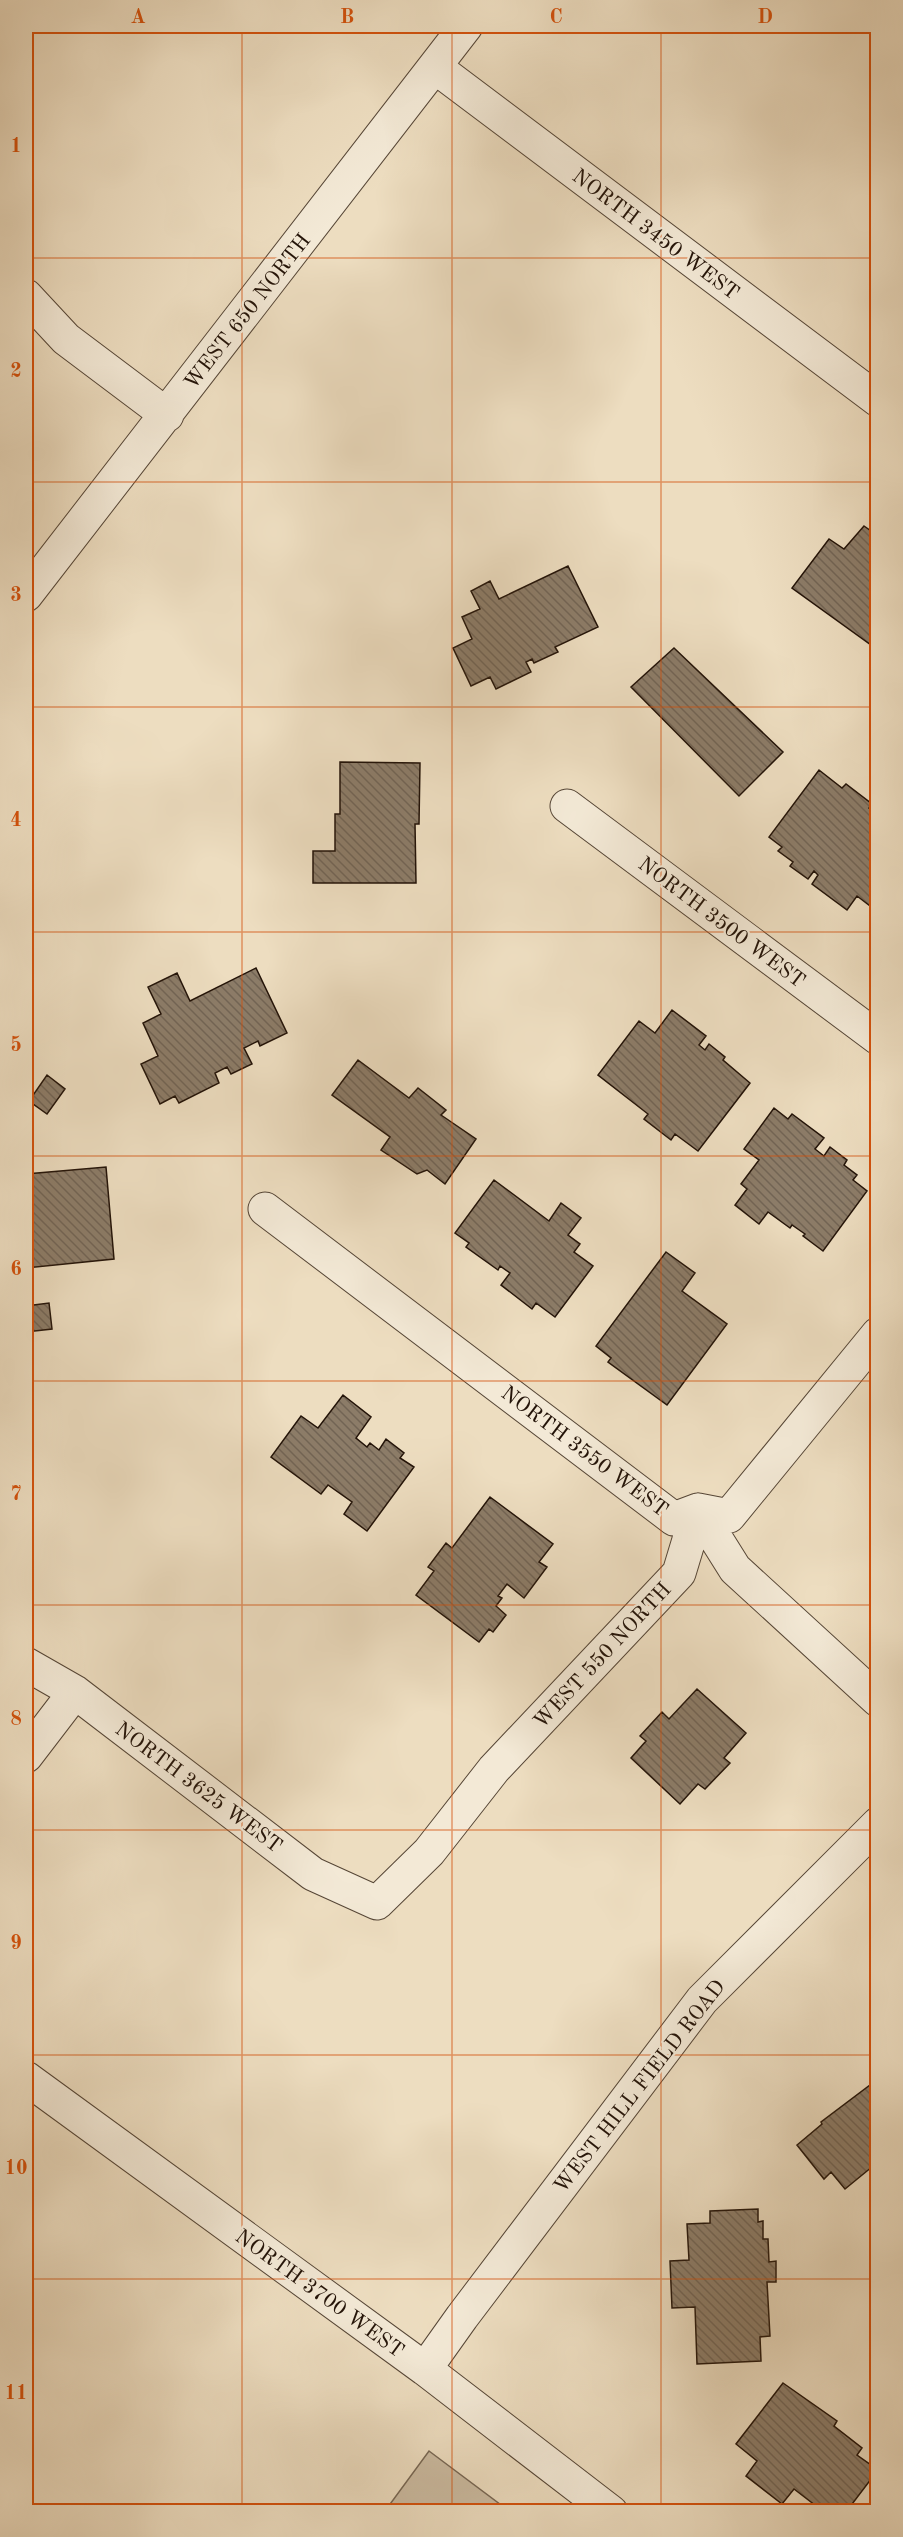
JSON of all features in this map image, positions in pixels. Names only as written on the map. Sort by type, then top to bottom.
[{"type":"street","name":"WEST 650 NORTH","points":[[26,595],[466,26]]},
{"type":"street","name":"NORTH 3450 WEST","points":[[435,67],[878,400]]},
{"type":"street","points":[[26,296],[66,339],[167,415]]},
{"type":"street","name":"NORTH 3500 WEST","points":[[567,806],[878,1038]]},
{"type":"street","name":"NORTH 3550 WEST","points":[[265,1209],[674,1519],[698,1510],[735,1569],[878,1700]]},
{"type":"street","points":[[698,1510],[729,1516],[878,1334]]},
{"type":"street","name":"WEST 550 NORTH","points":[[377,1903],[429,1852],[494,1769],[679,1573],[698,1510]]},
{"type":"street","name":"NORTH 3625 WEST","points":[[26,1664],[75,1692],[314,1874],[377,1903]]},
{"type":"street","points":[[26,1755],[75,1692]]},
{"type":"street","name":"WEST HILL FIELD ROAD","points":[[424,2369],[702,2000],[878,1824]]},
{"type":"street","name":"NORTH 3700 WEST","points":[[26,2078],[424,2369],[611,2511]]},
{"type":"shaded area","points":[[429,2451],[509,2511],[385,2511]]},
{"type":"building","points":[[864,526],[878,536],[878,650],[792,588],[829,539],[844,549]]},
{"type":"building","points":[[568,566],[598,627],[555,647],[558,652],[534,663],[532,659],[526,662],[531,672],[496,689],[490,677],[471,686],[453,648],[472,639],[462,617],[480,609],[471,591],[490,581],[499,599]]},
{"type":"building","points":[[674,648],[783,752],[739,796],[631,687]]},
{"type":"building","points":[[340,762],[420,763],[419,824],[415,824],[416,883],[313,883],[313,851],[335,851],[335,814],[340,814]]},
{"type":"building","points":[[819,770],[842,788],[846,784],[872,804],[869,808],[878,814],[878,904],[874,909],[857,896],[847,910],[812,884],[818,875],[814,871],[808,879],[790,866],[793,862],[778,851],[782,847],[769,837]]},
{"type":"building","points":[[256,968],[287,1033],[260,1046],[258,1041],[244,1048],[252,1064],[231,1074],[227,1067],[215,1073],[219,1083],[179,1103],[175,1096],[160,1104],[141,1064],[158,1056],[143,1023],[161,1014],[148,987],[177,973],[190,1001]]},
{"type":"building","points":[[672,1010],[706,1036],[699,1045],[705,1050],[709,1044],[725,1057],[723,1060],[750,1083],[698,1151],[675,1134],[671,1140],[644,1119],[648,1114],[598,1075],[639,1021],[655,1033]]},
{"type":"building","points":[[358,1060],[409,1098],[418,1088],[446,1110],[441,1115],[476,1139],[445,1184],[427,1170],[417,1174],[381,1150],[390,1137],[332,1095]]},
{"type":"building","points":[[47,1075],[65,1089],[47,1114],[29,1101]]},
{"type":"building","points":[[774,1108],[788,1119],[792,1114],[824,1138],[815,1149],[824,1156],[830,1147],[847,1160],[844,1165],[857,1175],[853,1180],[867,1191],[823,1251],[803,1236],[805,1234],[792,1225],[790,1228],[768,1212],[759,1224],[735,1205],[747,1189],[741,1184],[759,1160],[744,1149]]},
{"type":"building","points":[[106,1167],[114,1259],[26,1268],[26,1174]]},
{"type":"building","points":[[494,1180],[549,1221],[561,1203],[581,1218],[568,1235],[580,1244],[574,1252],[593,1266],[555,1317],[536,1303],[532,1309],[501,1285],[510,1273],[500,1266],[498,1270],[466,1247],[469,1243],[455,1233]]},
{"type":"building","points":[[666,1252],[695,1273],[682,1291],[727,1324],[667,1405],[608,1362],[611,1358],[596,1346]]},
{"type":"building","points":[[49,1303],[52,1329],[26,1332],[26,1306]]},
{"type":"building","points":[[343,1395],[371,1417],[356,1438],[367,1447],[370,1443],[379,1450],[386,1439],[404,1453],[400,1458],[414,1467],[367,1531],[344,1514],[352,1502],[328,1485],[321,1494],[271,1457],[301,1416],[318,1428]]},
{"type":"building","points":[[490,1497],[553,1544],[539,1562],[547,1567],[524,1598],[507,1584],[498,1596],[502,1598],[496,1606],[506,1615],[493,1632],[489,1629],[479,1642],[416,1595],[434,1571],[428,1567],[446,1543],[452,1548]]},
{"type":"building","points":[[697,1689],[746,1733],[724,1758],[730,1763],[705,1789],[698,1784],[680,1804],[631,1758],[646,1741],[640,1736],[662,1712],[669,1719]]},
{"type":"building","points":[[878,2079],[878,2162],[845,2189],[831,2172],[824,2179],[797,2145],[822,2124],[821,2122]]},
{"type":"building","points":[[758,2209],[758,2222],[763,2221],[763,2239],[768,2239],[769,2262],[776,2261],[776,2282],[767,2282],[770,2336],[760,2337],[761,2361],[697,2364],[695,2307],[672,2308],[670,2261],[689,2260],[687,2224],[710,2223],[710,2211]]},
{"type":"building","points":[[783,2383],[837,2421],[834,2426],[862,2448],[857,2455],[878,2470],[846,2512],[824,2512],[794,2489],[782,2504],[746,2476],[757,2461],[736,2444]]}]
